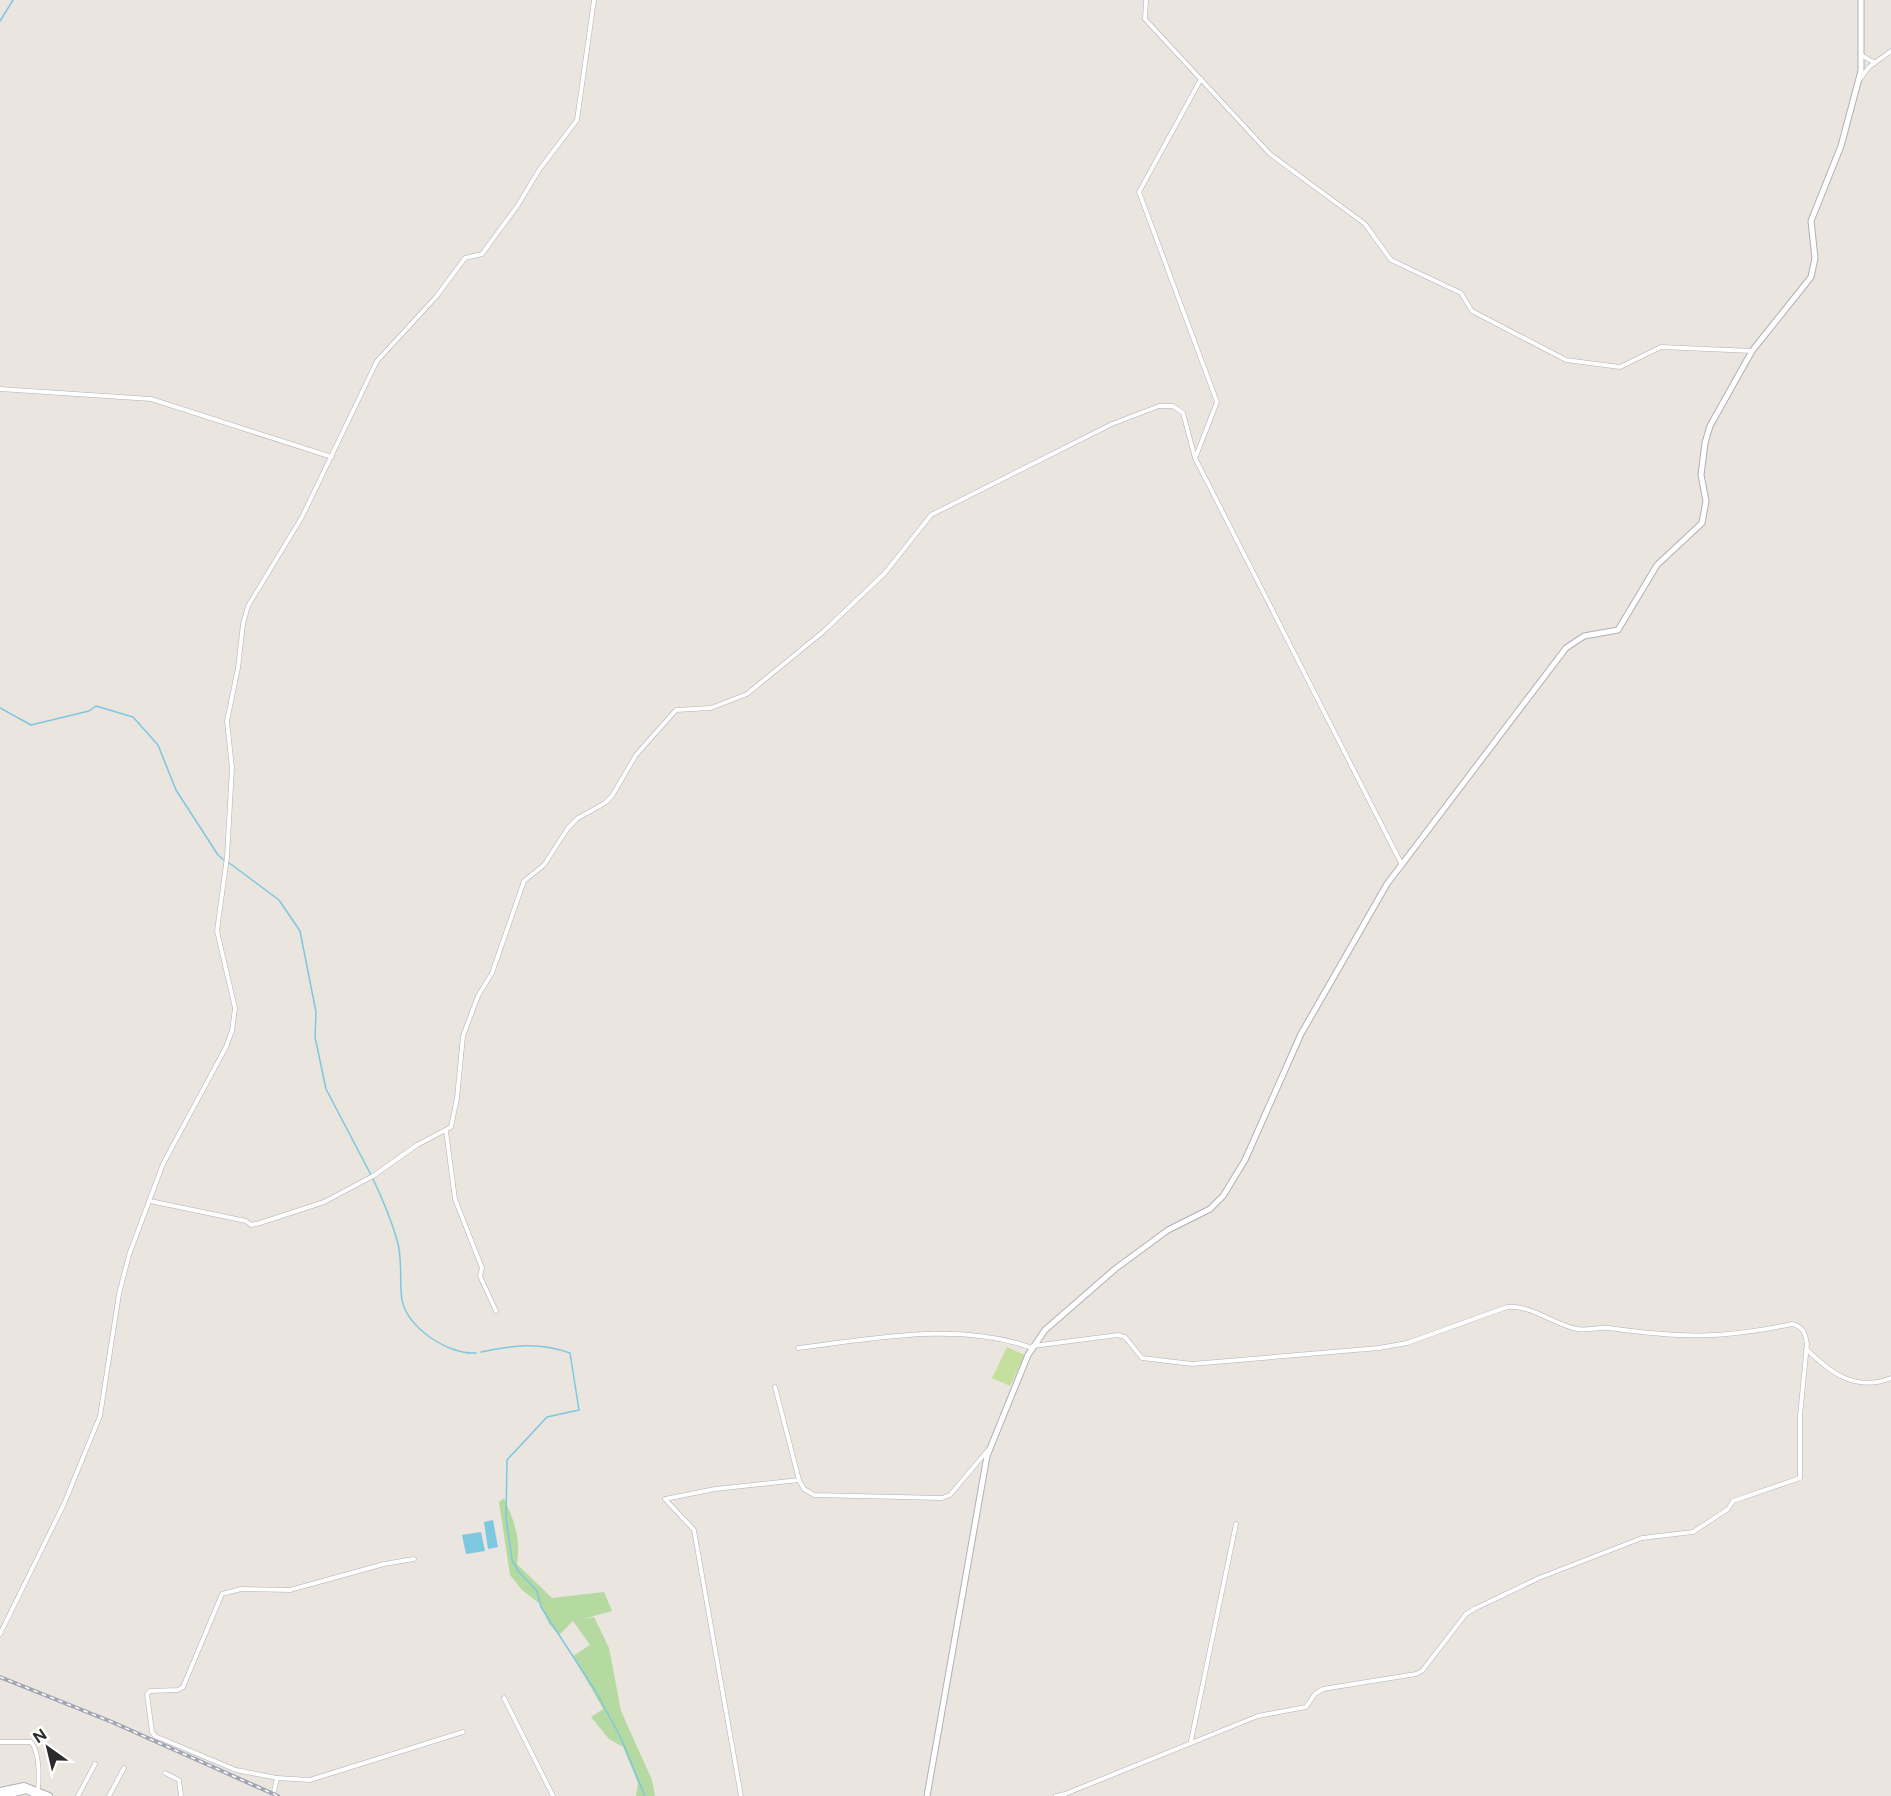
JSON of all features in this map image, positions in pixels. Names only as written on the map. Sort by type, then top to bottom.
[{"type":"main road","points":[[0,1791],[24,1786],[38,1793]]},
{"type":"main road","points":[[2,1796],[27,1790],[49,1796]]},
{"type":"street","points":[[0,1634],[64,1504],[100,1416],[119,1294],[129,1255],[163,1164],[226,1047],[232,1031],[235,1008],[217,930],[227,857],[232,768],[227,721],[248,606],[261,580],[302,517],[377,361],[436,297],[465,258],[482,254],[518,205],[539,170],[577,120],[594,0]]},
{"type":"street","points":[[1146,0],[1145,19],[1270,154],[1365,224],[1391,260],[1461,293],[1472,311],[1566,360],[1620,367],[1661,347],[1752,351]]},
{"type":"street","points":[[927,1796],[990,1448],[1032,1347],[1045,1330],[1114,1269],[1168,1230],[1210,1209],[1227,1191],[1245,1160],[1307,1024],[1387,884],[1566,648],[1584,636],[1618,630],[1657,565],[1702,523],[1706,501],[1701,475],[1707,433],[1752,351],[1811,277],[1815,258],[1810,221],[1841,146],[1858,82],[1861,55],[1861,0]]},
{"type":"street","points":[[1858,82],[1875,63],[1891,51]]},
{"type":"street","points":[[1861,55],[1875,63]]},
{"type":"street","points":[[1195,458],[1217,402],[1139,192],[1201,79]]},
{"type":"street","points":[[0,389],[152,399],[332,457]]},
{"type":"street","points":[[150,1201],[246,1221],[251,1225],[324,1202],[371,1177],[417,1145],[446,1131],[451,1127],[457,1098],[464,1036],[478,996],[492,973],[524,881],[544,865],[568,828],[578,818],[605,803],[612,796],[636,755],[676,711],[711,708],[747,694],[824,631],[873,584],[906,548],[914,533],[931,514],[1112,424],[1159,406],[1173,406],[1183,413],[1195,458],[1402,865]]},
{"type":"street","points":[[446,1131],[454,1199],[482,1268],[480,1276],[496,1311]]},
{"type":"street","points":[[798,1348],[864,1340],[966,1335],[1016,1342],[1032,1347],[1118,1335],[1125,1337],[1142,1358],[1192,1364],[1379,1348],[1407,1343],[1508,1307],[1521,1306],[1579,1329],[1605,1328],[1654,1335],[1730,1336],[1792,1324],[1800,1326],[1805,1334],[1800,1416],[1800,1478],[1733,1501],[1728,1509],[1694,1532],[1642,1538],[1539,1578],[1474,1609],[1466,1614],[1422,1671],[1416,1674],[1323,1689],[1315,1694],[1306,1707],[1258,1716],[1056,1796]]},
{"type":"street","points":[[1805,1348],[1836,1376],[1851,1381],[1878,1383],[1891,1378]]},
{"type":"street","points":[[775,1388],[799,1480],[804,1489],[814,1495],[942,1498],[950,1495],[990,1448]]},
{"type":"street","points":[[741,1796],[694,1530],[665,1499],[715,1489],[799,1480]]},
{"type":"street","points":[[1191,1742],[1236,1524]]},
{"type":"street","points":[[414,1559],[375,1566],[290,1590],[241,1589],[222,1594],[183,1687],[177,1690],[150,1691],[147,1694],[152,1732],[155,1736],[236,1770],[277,1778],[310,1780],[463,1732]]},
{"type":"street","points":[[504,1698],[553,1796]]},
{"type":"street","points":[[0,1742],[31,1742],[35,1747],[39,1778],[38,1793]]},
{"type":"street","points":[[78,1796],[95,1764]]},
{"type":"street","points":[[109,1796],[124,1768]]},
{"type":"street","points":[[165,1773],[179,1780],[181,1796]]},
{"type":"street","points":[[273,1796],[277,1778]]},
{"type":"green space","points":[[1007,1347],[1025,1355],[1010,1386],[992,1378]]},
{"type":"green space","points":[[504,1498],[514,1522],[517,1537],[517,1564],[552,1598],[604,1592],[612,1611],[583,1619],[594,1617],[609,1648],[621,1711],[652,1780],[655,1796],[636,1796],[638,1783],[623,1747],[609,1739],[591,1717],[603,1709],[573,1656],[590,1645],[573,1621],[559,1635],[549,1624],[540,1604],[522,1590],[510,1575],[499,1502]]},
{"type":"water","points":[[493,1520],[498,1547],[488,1549],[484,1522]]},
{"type":"water","points":[[481,1532],[485,1551],[466,1554],[462,1535]]},
{"type":"waterway","points":[[0,21],[13,0]]},
{"type":"waterway","points":[[0,708],[31,725],[89,711],[96,706],[133,717],[158,745],[176,790],[218,855],[224,860]]},
{"type":"waterway","points":[[228,862],[279,900],[300,931],[316,1012],[315,1037],[326,1089],[371,1175]]},
{"type":"waterway","points":[[373,1179],[399,1247],[401,1293],[406,1310],[420,1330],[431,1338],[454,1350],[476,1353]]},
{"type":"waterway","points":[[481,1352],[537,1346],[570,1353],[579,1410],[547,1417],[507,1460],[506,1518],[512,1560],[519,1572],[537,1591],[541,1607],[596,1692],[620,1736],[645,1796]]},
{"type":"railway","points":[[0,1677],[112,1722],[278,1796]]}]
